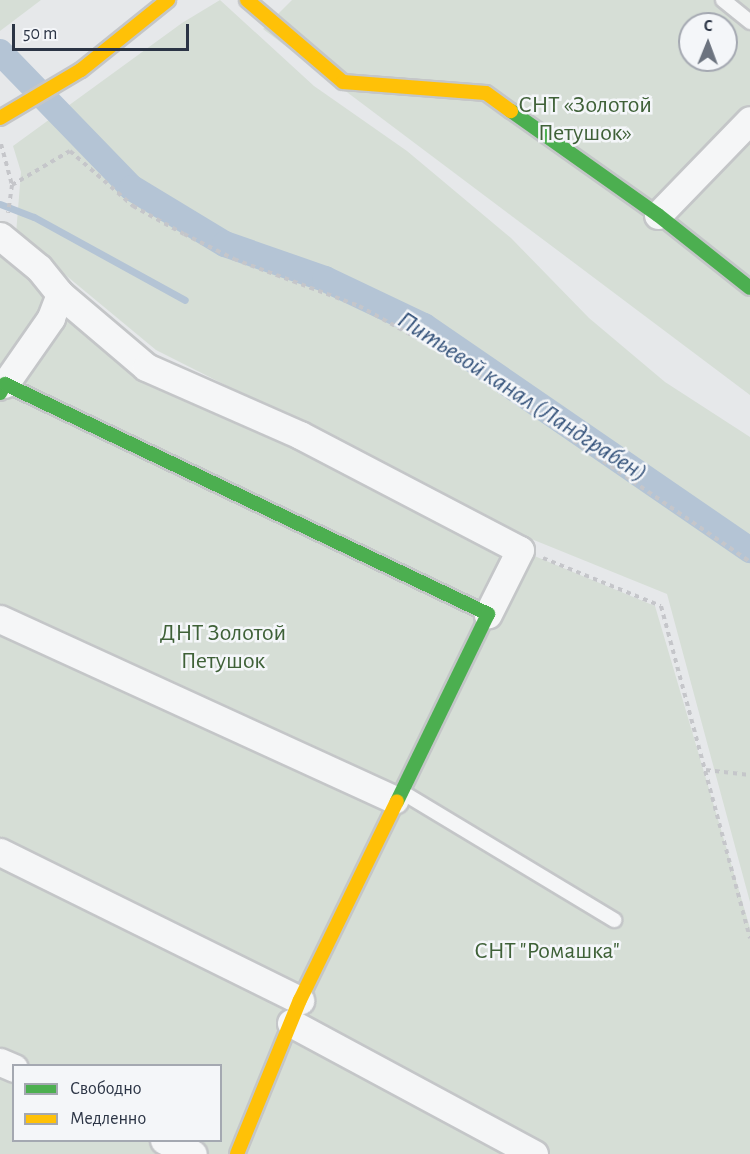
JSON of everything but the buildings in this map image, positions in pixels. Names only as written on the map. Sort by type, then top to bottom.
[{"type":"main road","points":[[0,118],[81,70],[168,0]]},
{"type":"main road","points":[[247,0],[343,82],[486,93],[658,215],[750,288]]},
{"type":"main road","points":[[2,389],[488,614],[398,795],[295,1012],[237,1154]]},
{"type":"street","points":[[658,215],[750,120]]},
{"type":"street","points":[[4,228],[60,294],[146,367],[300,435],[520,550],[488,614]]},
{"type":"street","points":[[2,389],[51,318],[60,294]]},
{"type":"street","points":[[0,619],[398,795]]},
{"type":"street","points":[[0,852],[295,1012],[534,1154]]},
{"type":"street","points":[[168,1142],[193,1154]]},
{"type":"lane","points":[[723,0],[750,22]]},
{"type":"lane","points":[[398,795],[614,920]]},
{"type":"path","points":[[1,144],[12,185],[4,228]]},
{"type":"path","points":[[12,185],[70,151],[133,206],[183,234],[234,259],[359,306],[455,359],[750,562]]},
{"type":"path","points":[[520,550],[661,606],[750,938]]},
{"type":"path","points":[[706,770],[750,775]]},
{"type":"green space","points":[[0,0],[41,0],[0,31]]},
{"type":"green space","points":[[220,0],[314,86],[407,151],[511,238],[589,318],[665,382],[750,437],[750,902],[667,594],[524,536],[156,350],[16,234],[21,172],[13,146],[182,23]]},
{"type":"green space","name":"СНТ «Золотой Петушок»","points":[[292,0],[750,0],[750,395],[263,29]]},
{"type":"green space","points":[[0,245],[150,359],[520,550],[655,606],[750,928],[750,1154],[0,1154]]},
{"type":"waterway","name":"Питьевой канал (Ландграбен)","points":[[0,52],[132,188],[225,244],[325,279],[424,326],[750,550]]},
{"type":"waterway","points":[[0,204],[34,217],[185,300]]},
{"type":"traffic: fast","points":[[511,111],[658,215],[750,288]]},
{"type":"traffic: fast","points":[[0,393],[5,384],[488,614],[397,801]]},
{"type":"traffic: slow","points":[[0,118],[81,70],[168,0]]},
{"type":"traffic: slow","points":[[247,0],[343,82],[486,93],[511,111]]},
{"type":"traffic: slow","points":[[237,1154],[300,1000],[397,801]]},
{"type":"park label","name":"ДНТ Золотой Петушок","points":[[223,648]]},
{"type":"park label","name":"СНТ \"Ромашка\"","points":[[547,952]]}]
